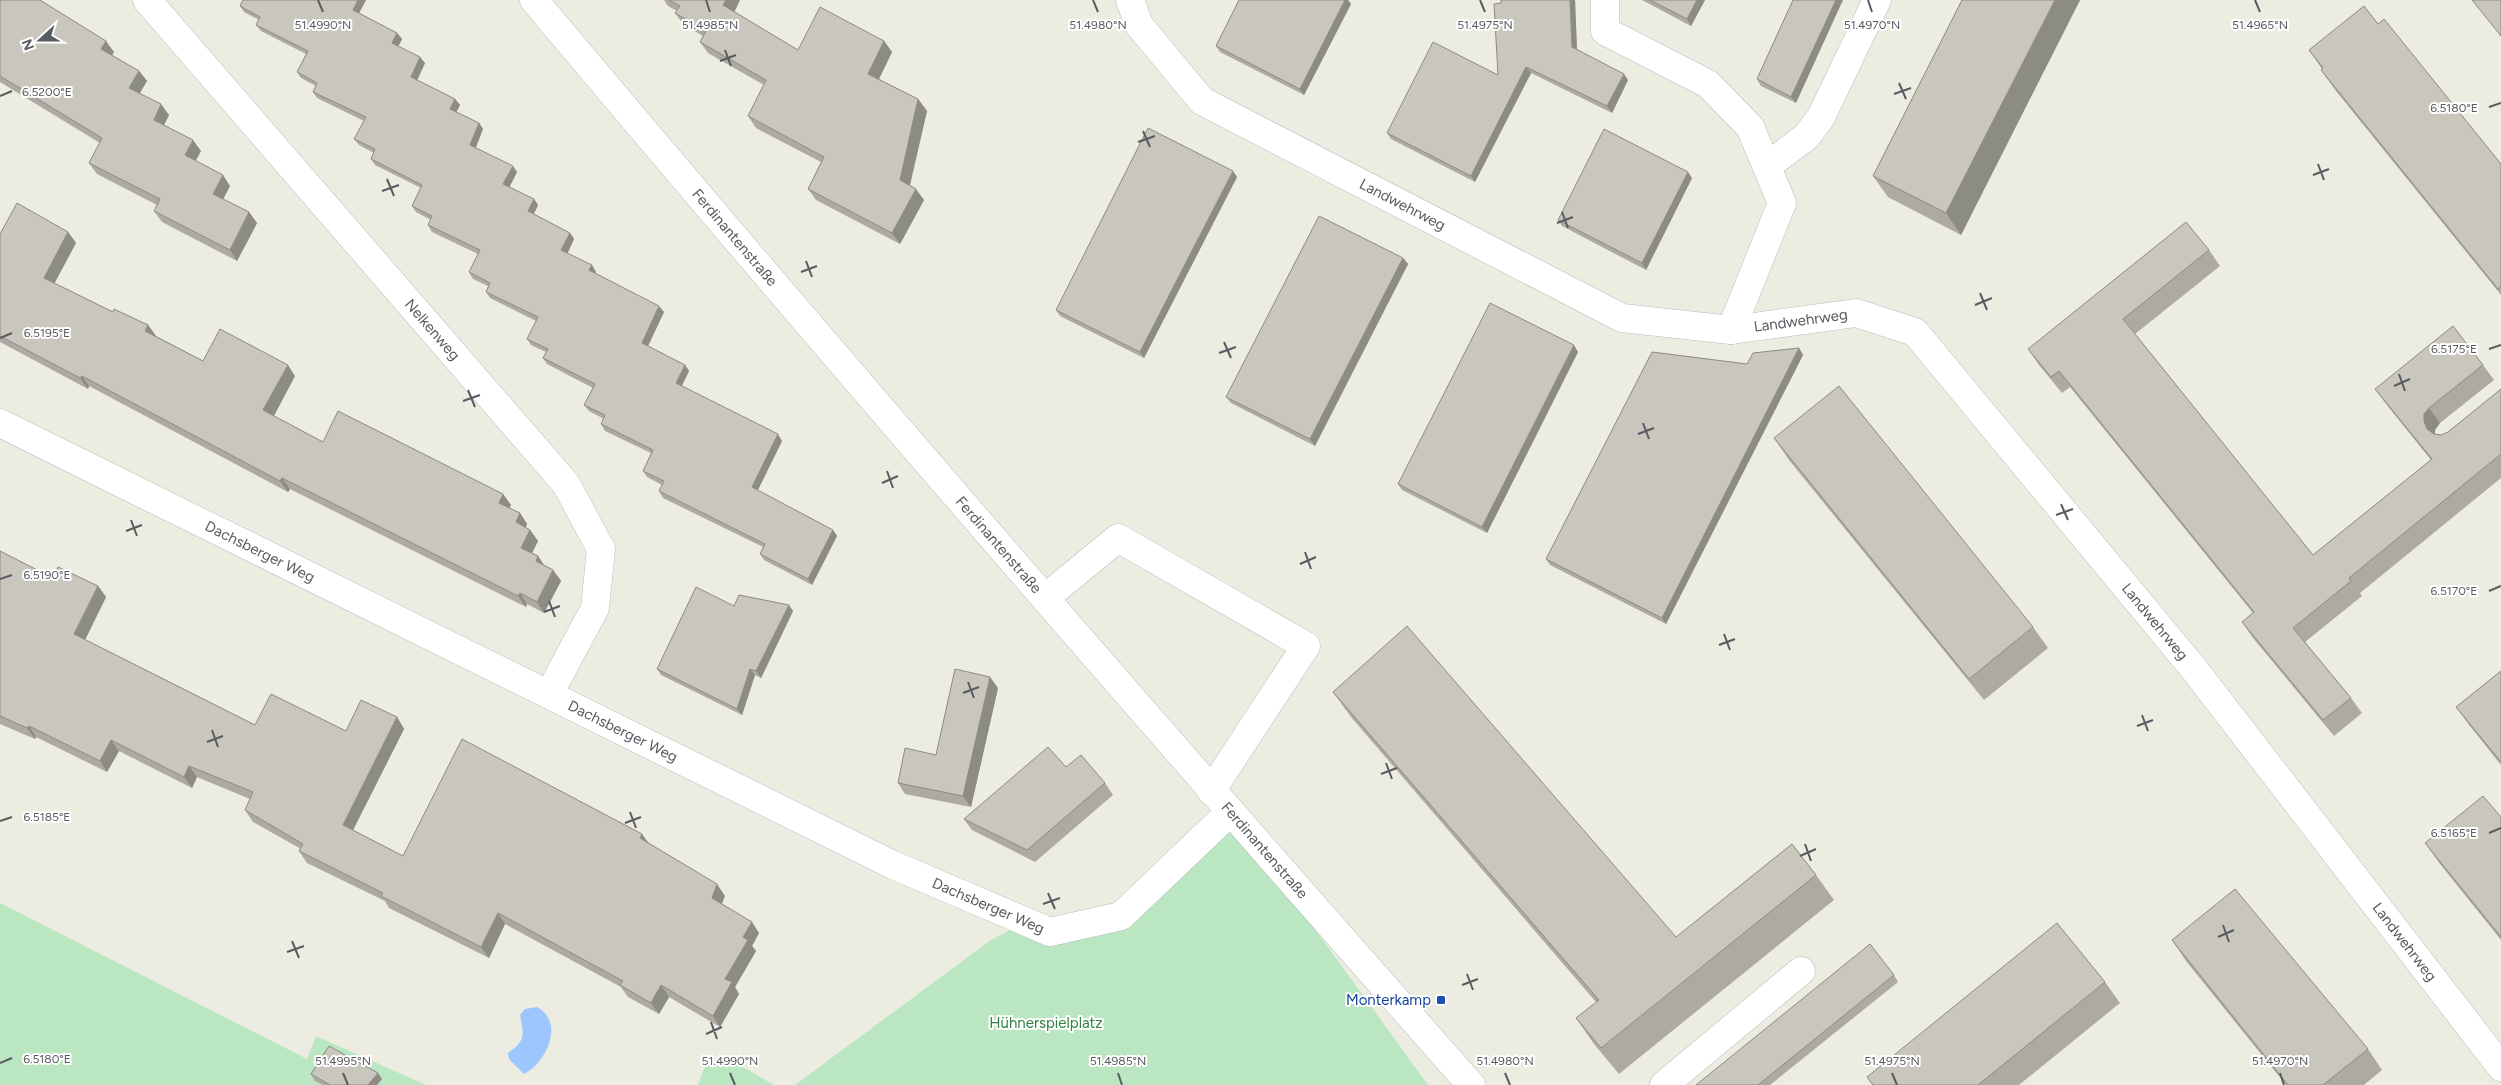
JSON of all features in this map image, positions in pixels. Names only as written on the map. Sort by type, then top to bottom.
[{"type":"street","name":"Nelkenweg","points":[[147,0],[566,484],[601,549],[595,608],[548,694]]},
{"type":"street","name":"Ferdinantenstraße","points":[[534,0],[687,182],[1045,598],[1230,812],[1471,1085]]},
{"type":"street","name":"Landwehrweg","points":[[1605,0],[1605,31],[1708,84],[1750,127],[1782,203],[1731,330]]},
{"type":"street","points":[[1766,166],[1806,137],[1821,117],[1876,0]]},
{"type":"street","name":"Landwehrweg","points":[[1135,12],[1202,101],[1622,318],[1731,330],[1856,313],[1915,332],[2194,669],[2501,1067]]},
{"type":"street","name":"Dachsberger Weg","points":[[0,423],[893,865],[1050,932],[1121,916],[1230,812]]},
{"type":"street","points":[[1045,598],[1118,538],[1306,646],[1212,791]]},
{"type":"street","points":[[1664,1085],[1801,971]]},
{"type":"green space","name":"Hühnerspielplatz","points":[[1230,812],[1428,1085],[795,1085],[991,940],[1018,926],[1126,908]]},
{"type":"green space","points":[[0,903],[307,1059],[316,1036],[426,1085],[0,1085]]},
{"type":"green space","points":[[733,1061],[774,1085],[698,1085],[705,1066]]},
{"type":"water","points":[[537,1007],[550,1022],[550,1042],[540,1061],[524,1074],[509,1059],[508,1053],[521,1041],[523,1033],[520,1015],[525,1009]]},
{"type":"building","points":[[0,0],[40,0],[106,41],[101,49],[139,71],[129,88],[161,104],[154,120],[193,140],[185,155],[223,175],[213,194],[249,212],[230,250],[154,211],[160,199],[89,163],[102,138],[0,76]]},
{"type":"building","points":[[243,0],[358,0],[353,10],[397,33],[392,43],[420,57],[411,77],[455,99],[450,109],[479,123],[470,145],[513,166],[503,184],[534,199],[528,211],[570,233],[561,250],[592,265],[589,270],[659,306],[642,343],[685,365],[676,383],[778,434],[752,487],[833,530],[808,579],[760,554],[765,544],[659,491],[664,481],[643,471],[653,450],[601,424],[605,415],[584,405],[595,384],[543,358],[548,349],[527,339],[538,317],[486,292],[490,283],[469,272],[480,250],[428,225],[432,216],[412,206],[422,185],[371,159],[375,149],[354,139],[366,117],[313,92],[317,83],[297,72],[308,51],[256,25],[260,17],[240,6]]},
{"type":"building","points":[[669,0],[726,0],[723,5],[798,50],[820,7],[884,41],[868,74],[918,99],[900,180],[916,189],[892,233],[808,189],[824,157],[748,116],[766,80],[700,42],[706,31],[675,13],[680,6]]},
{"type":"building","points":[[1239,0],[1345,0],[1300,89],[1216,46]]},
{"type":"building","points":[[1501,0],[1570,0],[1572,47],[1624,74],[1607,106],[1526,67],[1471,176],[1387,133],[1433,42],[1498,75],[1494,4],[1501,3]]},
{"type":"building","points":[[1650,0],[1697,0],[1687,19]]},
{"type":"building","points":[[1793,0],[1836,0],[1791,97],[1757,79]]},
{"type":"building","points":[[1962,0],[2055,0],[1946,213],[1873,176]]},
{"type":"building","points":[[2472,0],[2501,0],[2501,36]]},
{"type":"building","points":[[2364,6],[2378,24],[2384,19],[2501,164],[2501,286],[2498,289],[2321,70],[2323,68],[2309,50]]},
{"type":"building","points":[[1148,128],[1233,171],[1140,352],[1056,310]]},
{"type":"building","points":[[1604,129],[1688,172],[1642,263],[1558,220]]},
{"type":"building","points":[[17,203],[68,232],[44,278],[113,312],[114,309],[148,325],[145,331],[203,361],[220,329],[288,365],[263,410],[323,442],[338,411],[503,494],[499,503],[520,513],[516,522],[530,530],[521,548],[538,556],[536,561],[553,570],[537,602],[520,593],[518,596],[282,478],[280,481],[82,376],[80,378],[0,336],[0,234]]},
{"type":"building","points":[[1319,216],[1403,258],[1310,439],[1226,397]]},
{"type":"building","points":[[2186,222],[2209,250],[2123,319],[2313,555],[2432,459],[2375,389],[2453,326],[2483,365],[2429,408],[2424,414],[2427,429],[2434,434],[2441,435],[2448,432],[2501,389],[2501,454],[2349,578],[2351,581],[2293,628],[2351,698],[2323,720],[2242,622],[2254,612],[2059,371],[2051,377],[2028,349]]},
{"type":"building","points":[[1490,303],[1574,345],[1482,527],[1398,484]]},
{"type":"building","points":[[1799,348],[1662,618],[1546,559],[1652,352],[1747,364],[1753,353]]},
{"type":"building","points":[[1839,386],[2033,627],[1969,679],[1774,438]]},
{"type":"building","points":[[0,551],[53,578],[58,567],[98,586],[74,634],[255,725],[271,694],[346,731],[361,700],[397,717],[343,825],[403,856],[462,739],[642,834],[640,838],[717,884],[712,898],[752,922],[743,937],[748,940],[725,979],[732,982],[713,1016],[661,985],[651,1003],[620,985],[623,981],[498,913],[481,947],[381,896],[383,893],[299,851],[303,844],[245,810],[253,792],[189,766],[184,777],[111,740],[100,761],[29,726],[27,728],[0,716]]},
{"type":"building","points":[[696,587],[734,606],[739,595],[789,605],[756,671],[750,669],[737,709],[657,669]]},
{"type":"building","points":[[1407,626],[1676,937],[1792,844],[1816,875],[1601,1048],[1576,1018],[1599,1000],[1333,692]]},
{"type":"building","points":[[955,669],[990,677],[963,796],[898,783],[905,748],[936,755]]},
{"type":"building","points":[[2501,671],[2501,762],[2456,707]]},
{"type":"building","points":[[1048,747],[1066,767],[1081,755],[1105,783],[1027,850],[964,819]]},
{"type":"building","points":[[2483,796],[2501,817],[2501,937],[2425,843]]},
{"type":"building","points":[[2235,889],[2368,1049],[2323,1085],[2288,1085],[2172,940]]},
{"type":"building","points":[[2057,923],[2105,982],[1978,1085],[1873,1085],[1867,1077]]},
{"type":"building","points":[[1870,944],[1894,975],[1758,1085],[1696,1085]]},
{"type":"building","points":[[329,1046],[378,1073],[368,1085],[330,1085],[311,1074]]},
{"type":"place","name":"Monterkamp","points":[[1441,1000]]}]
